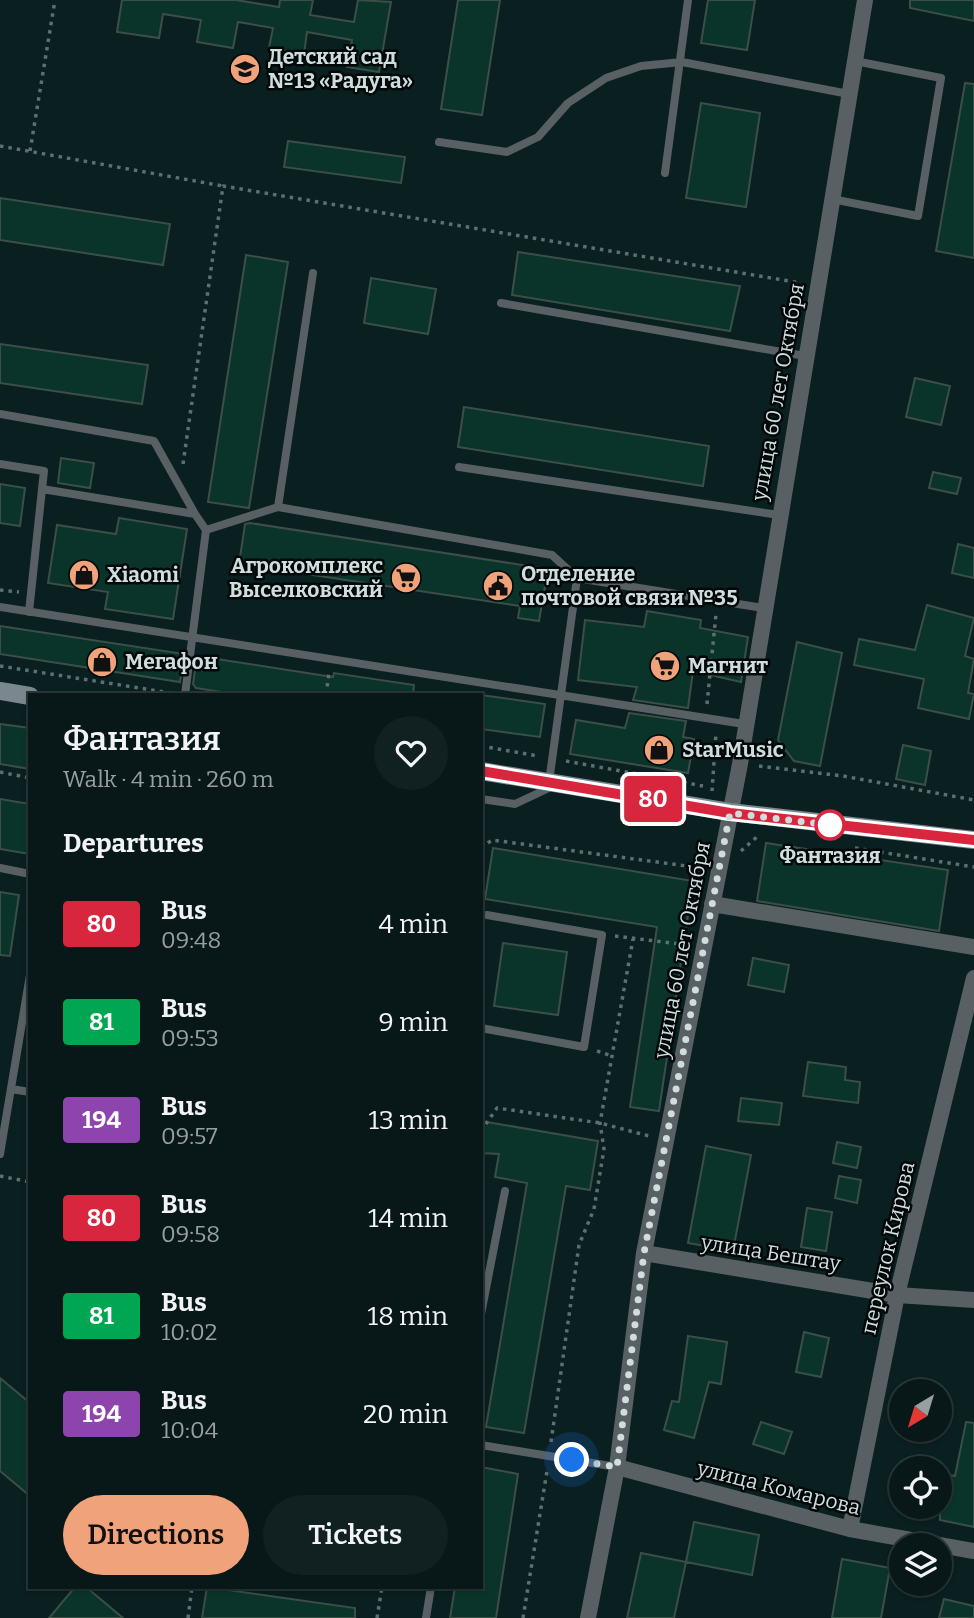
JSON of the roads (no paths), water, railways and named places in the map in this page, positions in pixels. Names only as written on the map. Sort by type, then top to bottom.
[{"type":"main road","points":[[0,691],[28,696]]},
{"type":"main road","points":[[483,771],[730,813],[974,840]]},
{"type":"street","name":"улица 60 лет Октября","points":[[588,1618],[617,1467],[644,1253],[740,764],[744,724],[865,0]]},
{"type":"street","points":[[712,904],[974,947]]},
{"type":"street","name":"переулок Кирова","points":[[850,1529],[897,1295],[974,978]]},
{"type":"street","name":"улица Бештау","points":[[644,1253],[897,1295],[974,1300]]},
{"type":"street","name":"улица Комарова","points":[[617,1467],[850,1529],[974,1550]]},
{"type":"lane","points":[[665,173],[682,62],[688,0]]},
{"type":"lane","points":[[832,198],[918,216],[941,78],[855,61]]},
{"type":"lane","points":[[439,142],[507,152],[538,137],[568,103],[606,78],[641,66],[682,62],[849,94]]},
{"type":"lane","points":[[278,507],[313,273]]},
{"type":"lane","points":[[501,303],[805,356]]},
{"type":"lane","points":[[0,414],[154,441],[206,530],[182,693]]},
{"type":"lane","points":[[0,464],[44,471],[29,612]]},
{"type":"lane","points":[[459,467],[779,515]]},
{"type":"lane","points":[[42,489],[195,514]]},
{"type":"lane","points":[[206,530],[278,507],[552,555],[577,578],[763,608]]},
{"type":"lane","points":[[483,799],[515,804],[553,783],[553,758],[577,578]]},
{"type":"lane","points":[[0,607],[744,724]]},
{"type":"lane","points":[[0,868],[28,874]]},
{"type":"lane","points":[[483,1028],[584,1047],[602,934],[487,915]]},
{"type":"lane","points":[[0,1154],[28,987]]},
{"type":"lane","points":[[11,1089],[28,1093]]},
{"type":"lane","points":[[483,1304],[505,1191]]},
{"type":"lane","points":[[483,1445],[617,1467]]},
{"type":"lane","points":[[426,1618],[431,1589]]},
{"type":"place","name":"Детский сад №13 «Радуга»","points":[[245,69]]},
{"type":"place","name":"Xiaomi","points":[[84,575]]},
{"type":"place","name":"Агрокомплекс Выселковский","points":[[406,578]]},
{"type":"place","name":"Отделение почтовой связи №35","points":[[498,586]]},
{"type":"place","name":"Мегафон","points":[[102,662]]},
{"type":"place","name":"Магнит","points":[[665,666]]},
{"type":"place","name":"StarMusic","points":[[659,750]]},
{"type":"place","name":"Фантазия","points":[[830,825]]}]
